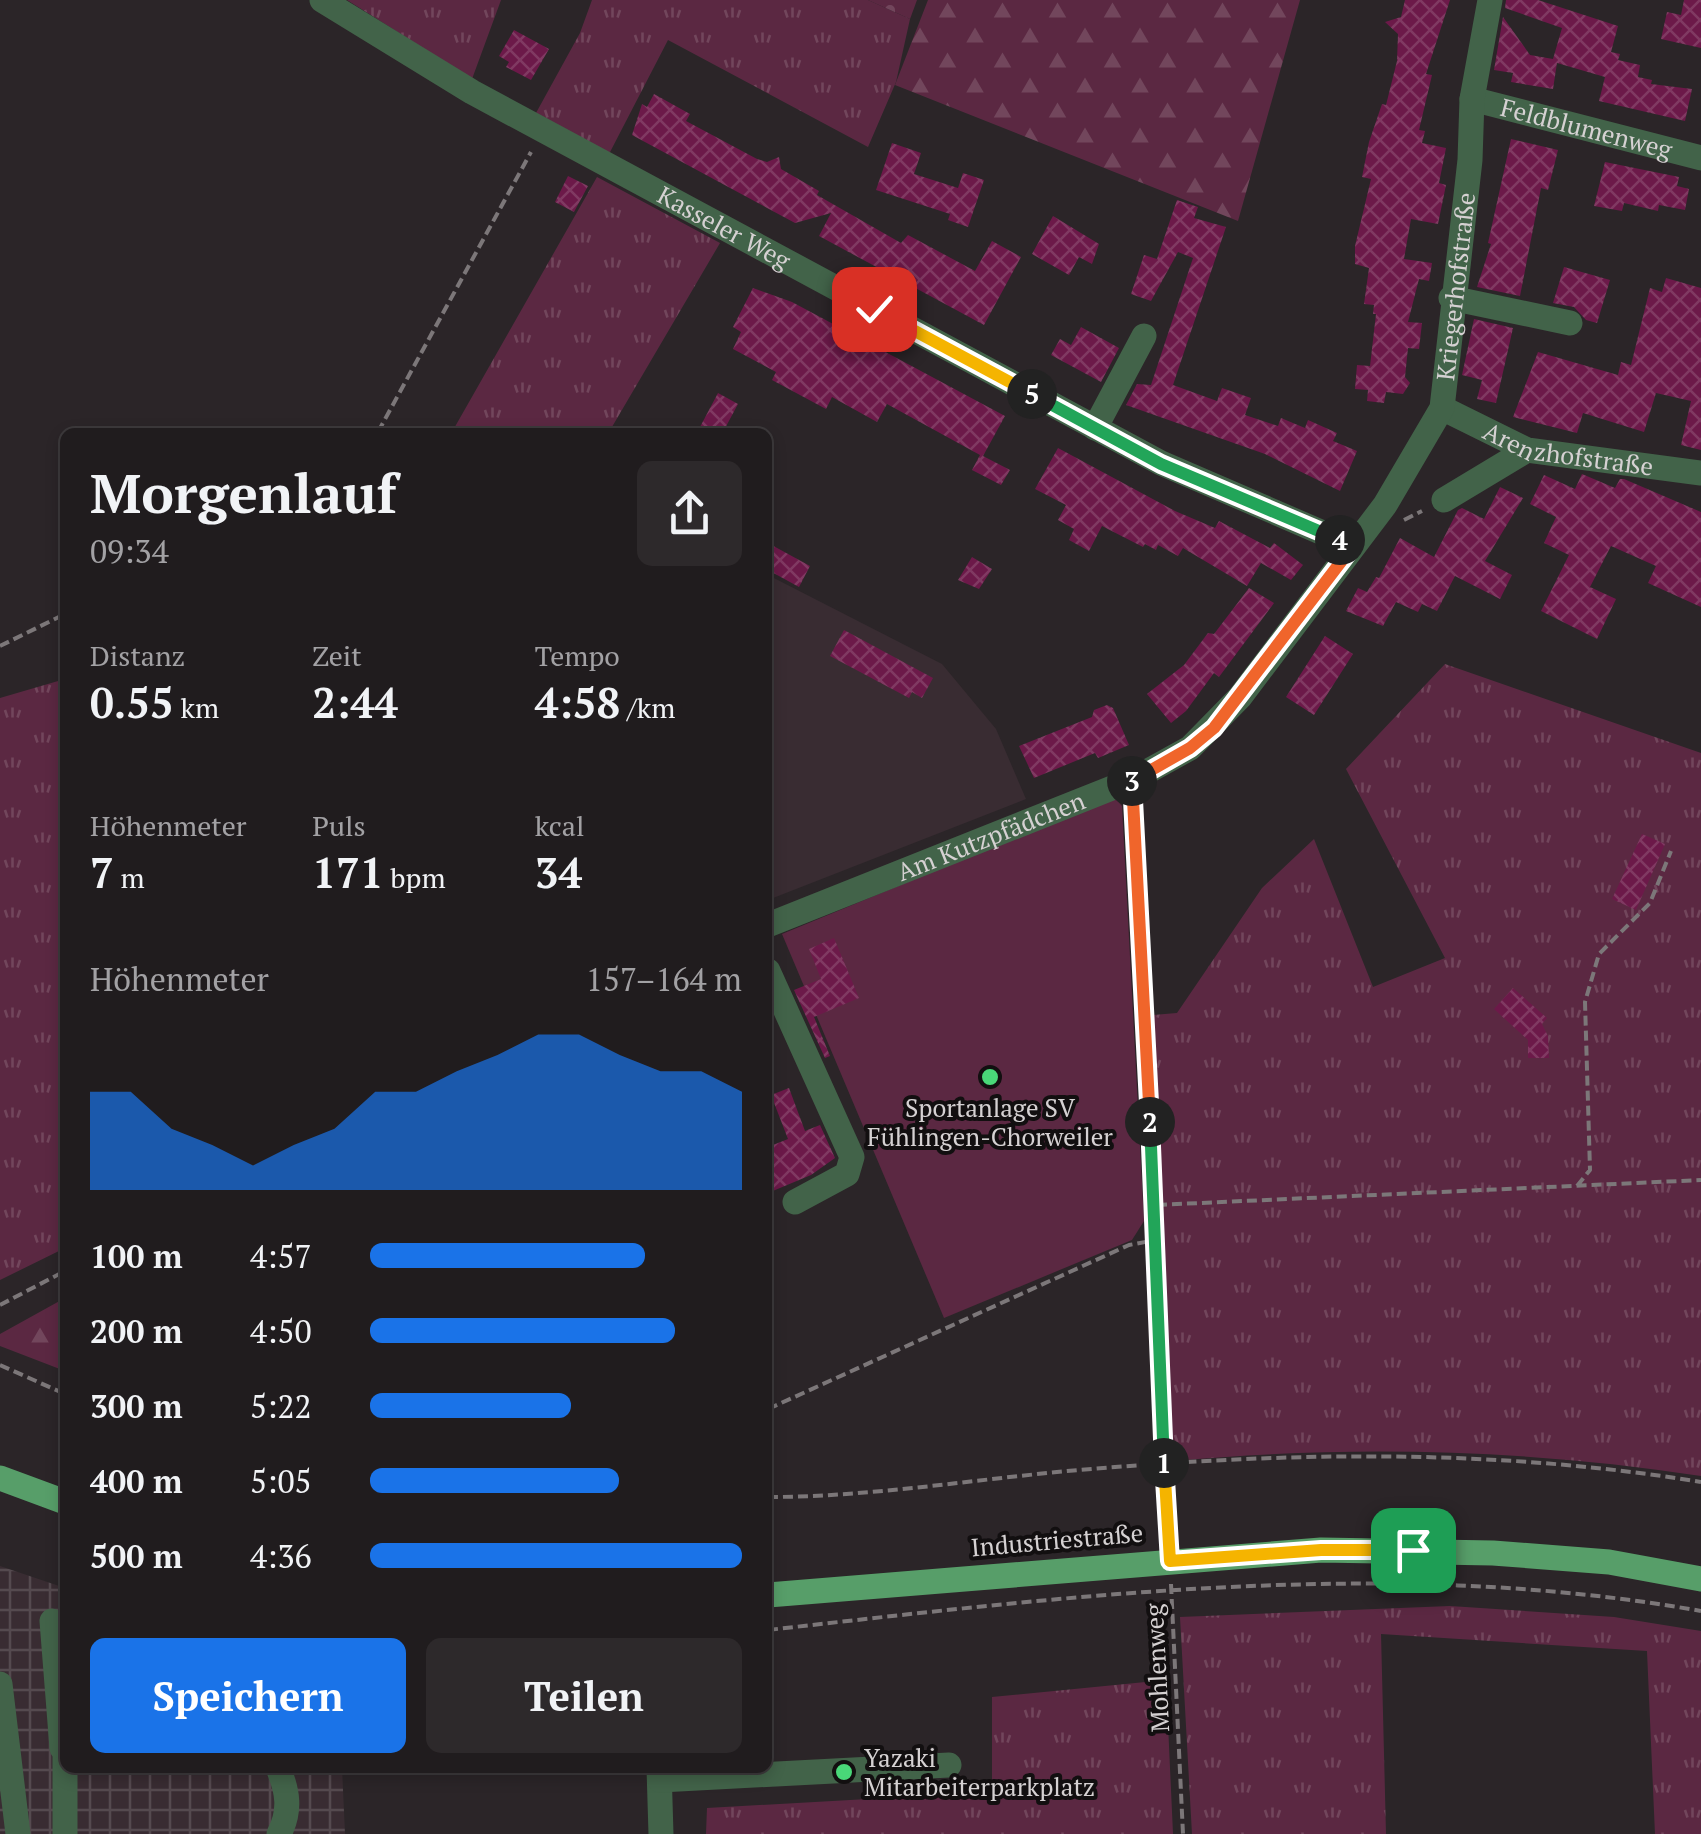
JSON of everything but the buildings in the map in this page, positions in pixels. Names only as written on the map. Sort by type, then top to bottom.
[{"type":"main road","points":[[0,1478],[60,1500]]},
{"type":"main road","name":"Industriestraße","points":[[772,1597],[1321,1550],[1413,1550],[1610,1562],[1701,1579]]},
{"type":"street","name":"Kasseler Weg","points":[[322,0],[406,54],[543,130],[1161,464],[1353,546]]},
{"type":"street","name":"Kriegerhofstraße","points":[[1353,546],[1384,505],[1442,408],[1451,298],[1465,210],[1472,99],[1490,0]]},
{"type":"street","name":"Feldblumenweg","points":[[1472,99],[1701,158]]},
{"type":"street","points":[[1451,298],[1570,323]]},
{"type":"street","points":[[1095,428],[1144,336]]},
{"type":"street","name":"Arenzhofstraße","points":[[1442,408],[1527,450],[1701,473]]},
{"type":"street","points":[[1444,500],[1527,450]]},
{"type":"street","name":"Am Kutzpfädchen","points":[[772,922],[1132,780],[1190,748],[1214,728],[1353,546]]},
{"type":"street","points":[[772,981],[852,1157],[847,1174],[795,1202]]},
{"type":"street","points":[[52,1621],[60,1713]]},
{"type":"street","points":[[0,1684],[18,1834]]},
{"type":"street","points":[[772,1770],[949,1765]]},
{"type":"street","points":[[64,1773],[66,1834]]},
{"type":"street","points":[[279,1834],[288,1817],[287,1792],[280,1773]]},
{"type":"street","points":[[662,1834],[659,1774],[691,1773]]},
{"type":"path","points":[[380,428],[543,130]]},
{"type":"path","points":[[0,646],[60,616]]},
{"type":"path","name":"Mohlenweg","points":[[1132,780],[1183,1834]]},
{"type":"path","points":[[1577,1186],[1590,1170],[1585,1002],[1599,954],[1614,934],[1650,903],[1671,851]]},
{"type":"path","points":[[1155,1206],[1701,1180]]},
{"type":"path","points":[[772,1407],[1129,1246],[1156,1240]]},
{"type":"path","points":[[0,1304],[60,1274]]},
{"type":"path","points":[[0,1366],[60,1392]]},
{"type":"path","points":[[772,1496],[1164,1464],[1364,1454],[1448,1455],[1633,1471],[1701,1482]]},
{"type":"path","points":[[772,1630],[1328,1580],[1475,1585],[1626,1598],[1701,1612]]},
{"type":"shaded area","points":[[772,577],[942,664],[996,729],[1026,799],[772,898]]},
{"type":"shaded area","points":[[0,1566],[60,1586],[60,1773],[342,1773],[345,1834],[0,1834]]},
{"type":"green space","points":[[347,0],[501,0],[472,79]]},
{"type":"green space","points":[[592,0],[868,0],[910,19],[896,82],[868,147],[668,40],[609,154],[536,113],[580,33]]},
{"type":"green space","points":[[868,0],[917,0],[910,19]]},
{"type":"green space","points":[[928,0],[1300,0],[1238,221],[895,85]]},
{"type":"green space","points":[[597,177],[720,243],[611,428],[454,428]]},
{"type":"green space","points":[[1445,664],[1701,753],[1701,1476],[1569,1460],[1437,1452],[1306,1453],[1173,1461],[1153,1015],[1177,1013],[1262,888],[1314,839],[1373,987],[1445,958],[1346,769]]},
{"type":"green space","points":[[60,680],[60,1250],[0,1280],[0,698]]},
{"type":"green space","name":"Sportanlage SV Fühlingen-Chorweiler","points":[[1114,797],[1122,806],[1144,1221],[1132,1240],[944,1318],[782,934]]},
{"type":"green space","points":[[60,1301],[60,1369],[0,1346],[0,1334]]},
{"type":"green space","points":[[1450,1606],[1614,1617],[1701,1631],[1701,1834],[1655,1834],[1647,1651],[1381,1634],[1386,1834],[1192,1834],[1180,1617]]},
{"type":"green space","points":[[1166,1680],[1173,1834],[706,1834],[707,1808],[992,1792],[992,1697]]},
{"type":"place","name":"Sportanlage SV Fühlingen-Chorweiler","points":[[990,1077]]},
{"type":"place","name":"Yazaki Mitarbeiterparkplatz","points":[[844,1772]]},
{"type":"route","points":[[874,309],[1161,464],[1353,546],[1214,728],[1190,748],[1132,780],[1155,1206],[1164,1464],[1170,1561],[1321,1550],[1413,1550]]}]
